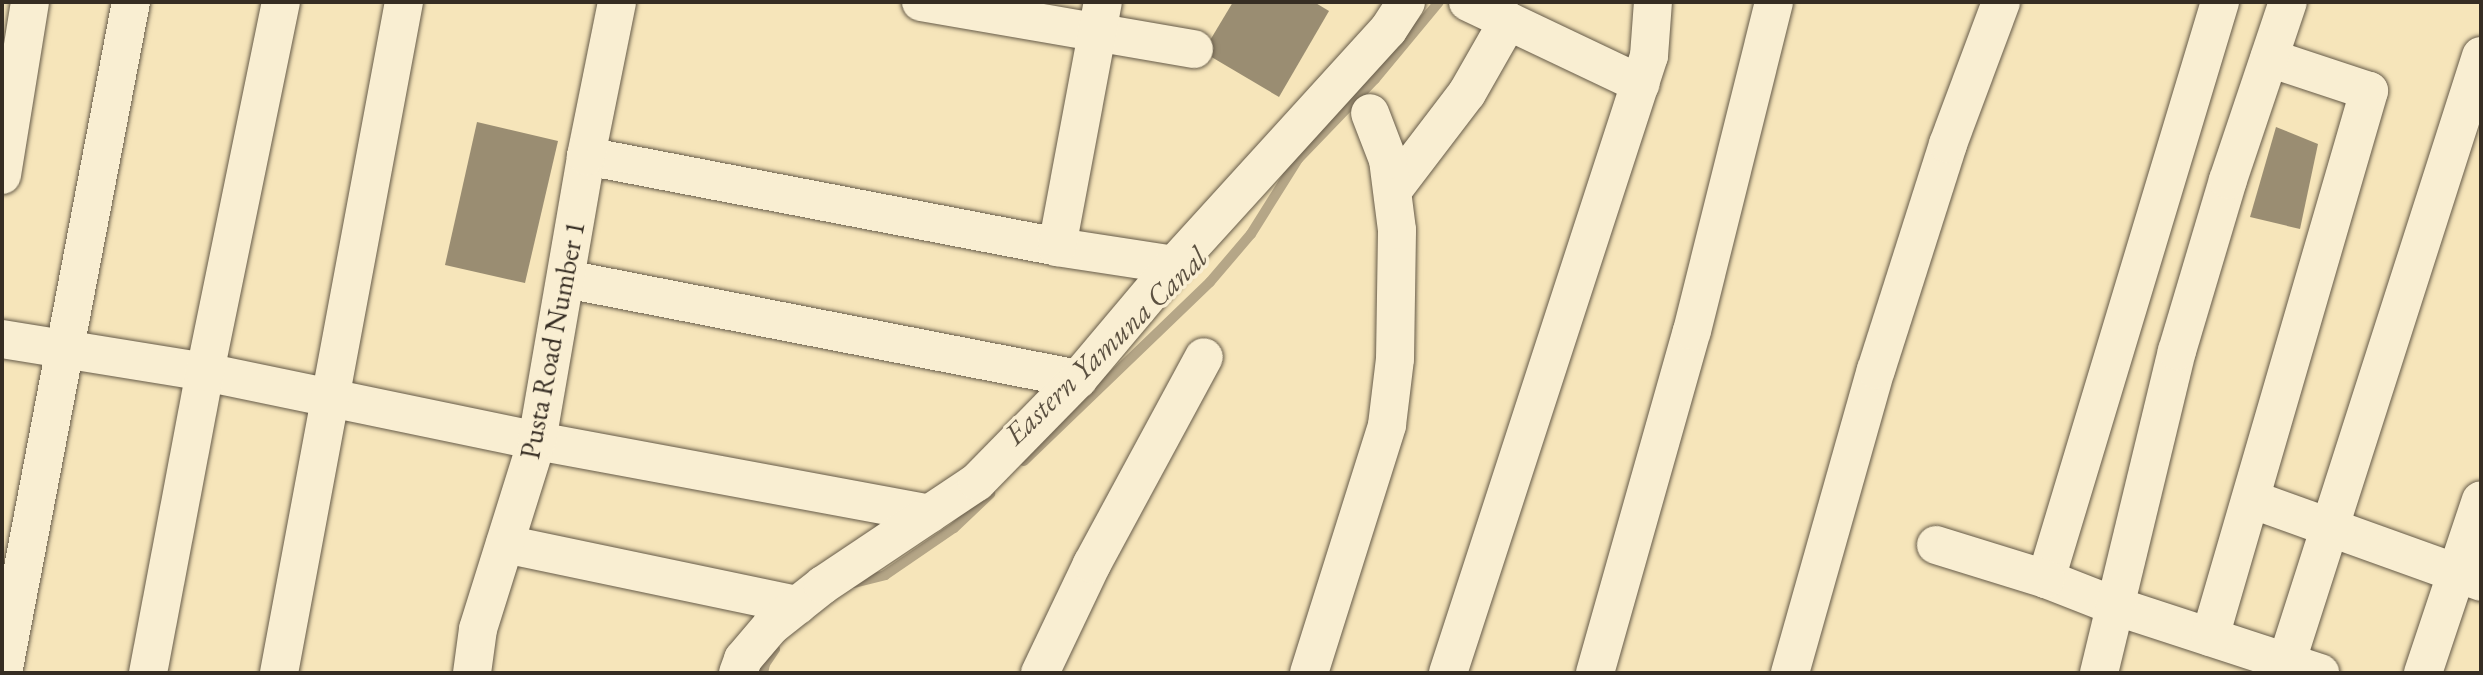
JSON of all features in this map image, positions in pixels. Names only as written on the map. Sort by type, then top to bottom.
[{"type":"street","points":[[2,175],[30,2]]},
{"type":"street","points":[[3,673],[131,2]]},
{"type":"street","points":[[148,673],[205,372],[281,2]]},
{"type":"street","points":[[279,673],[404,2]]},
{"type":"street","name":"Pusta Road Number 1","points":[[472,673],[478,629],[537,441],[586,156],[617,2]]},
{"type":"street","points":[[921,2],[1100,17],[1194,49]]},
{"type":"street","points":[[737,673],[743,659],[771,626],[977,482],[1078,379],[1174,265],[1388,30],[1406,2]]},
{"type":"street","points":[[1468,2],[1641,84]]},
{"type":"street","points":[[1448,673],[1650,56],[1653,2]]},
{"type":"street","points":[[1595,673],[1692,331],[1774,2]]},
{"type":"street","points":[[1790,673],[1876,370],[1996,2]]},
{"type":"street","points":[[2046,579],[2220,2]]},
{"type":"street","points":[[2099,673],[2177,351],[2288,2]]},
{"type":"street","points":[[1058,247],[1100,17]]},
{"type":"street","points":[[1393,190],[1467,93],[1508,21]]},
{"type":"street","points":[[1936,545],[2046,579],[2297,670],[2331,526],[2481,56]]},
{"type":"street","points":[[2210,637],[2370,91],[2269,58]]},
{"type":"street","points":[[1309,673],[1387,425],[1397,309],[1397,230],[1388,160],[1370,113]]},
{"type":"street","points":[[586,156],[1058,247],[1174,265]]},
{"type":"street","points":[[566,279],[1078,379]]},
{"type":"street","points":[[2,339],[205,372],[329,400],[537,441],[929,514]]},
{"type":"street","points":[[1040,673],[1091,564],[1205,357]]},
{"type":"street","points":[[2251,499],[2469,578]]},
{"type":"street","points":[[2423,673],[2469,578],[2481,500]]},
{"type":"street","points":[[505,544],[798,605]]},
{"type":"building","points":[[1233,2],[1314,2],[1329,11],[1279,97],[1203,52]]},
{"type":"building","points":[[477,122],[558,141],[525,283],[445,265]]},
{"type":"building","points":[[2276,127],[2318,144],[2300,229],[2250,217]]},
{"type":"waterway","name":"Eastern Yamuna Canal","points":[[1024,461],[1210,282],[1251,234],[1298,159],[1375,79],[1439,2]]},
{"type":"waterway","name":"Eastern Yamuna Canal","points":[[854,583],[885,575],[954,528],[990,494]]},
{"type":"waterway","name":"Eastern Yamuna Canal","points":[[763,673],[765,664],[775,649]]}]
